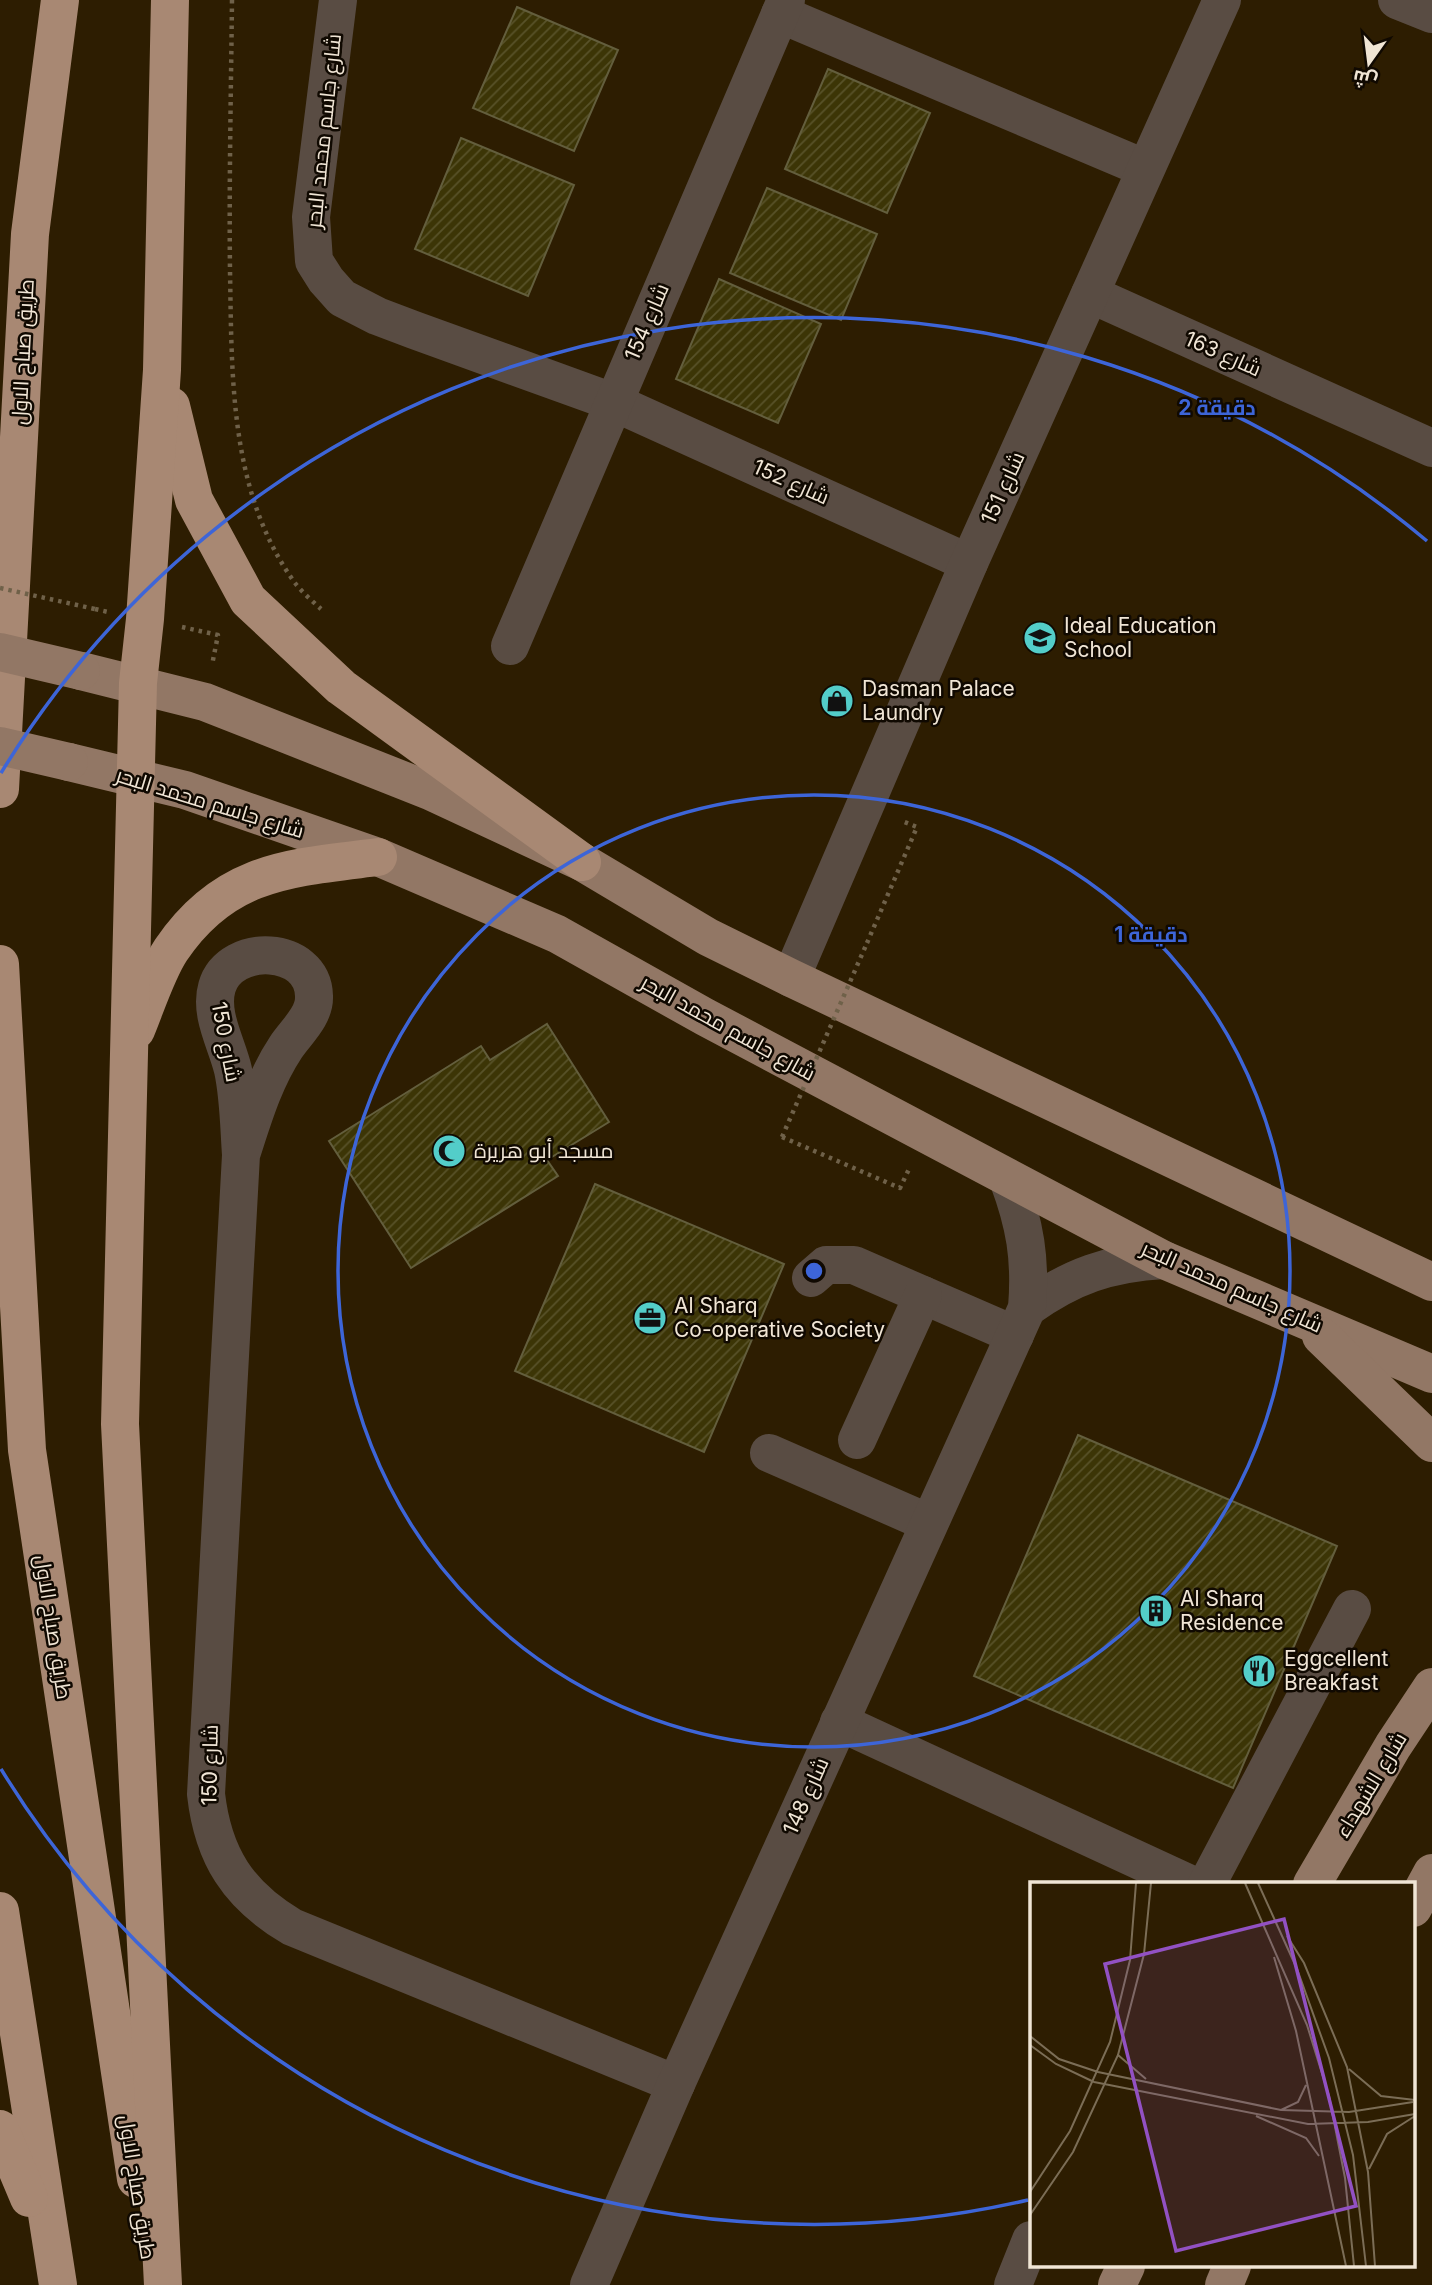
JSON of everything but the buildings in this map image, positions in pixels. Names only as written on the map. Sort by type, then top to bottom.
[{"type":"highway","name":"طريق صباح الاول","points":[[0,789],[30,234],[60,0]]},
{"type":"highway","points":[[163,2285],[120,1424],[138,683],[162,370],[170,0]]},
{"type":"highway","points":[[162,370],[194,500],[248,600],[341,687],[582,862]]},
{"type":"highway","points":[[129,1048],[169,953],[198,915],[240,885],[288,868],[378,857]]},
{"type":"highway","name":"طريق صباح الاول","points":[[0,964],[27,1450],[152,2285]]},
{"type":"highway","points":[[0,1911],[55,2269]]},
{"type":"highway","points":[[0,2129],[55,2269]]},
{"type":"main road","points":[[0,652],[138,683],[214,706],[430,791],[582,862],[709,937],[791,978],[1430,1278]]},
{"type":"main road","name":"شارع جاسم محمد البحر","points":[[0,746],[184,790],[378,857],[558,934],[705,1017],[1164,1260],[1432,1374]]},
{"type":"main road","points":[[1302,1318],[1432,1443]]},
{"type":"main road","name":"شارع الشهداء","points":[[1313,1882],[1393,1746],[1432,1687]]},
{"type":"main road","points":[[1414,1906],[1432,1873]]},
{"type":"main road","points":[[1116,2285],[1125,2268]]},
{"type":"main road","points":[[1224,2285],[1231,2268]]},
{"type":"street","name":"شارع جاسم محمد البحر","points":[[338,0],[311,217],[314,261],[326,280],[342,298],[377,316],[613,402]]},
{"type":"street","name":"شارع 151","points":[[791,978],[969,563],[1222,0]]},
{"type":"street","points":[[1397,0],[1432,14]]},
{"type":"street","name":"شارع 154","points":[[510,646],[783,7]]},
{"type":"street","points":[[783,7],[1144,169]]},
{"type":"street","name":"شارع 163","points":[[1090,294],[1432,448]]},
{"type":"street","name":"شارع 152","points":[[613,402],[969,563]]},
{"type":"street","name":"شارع 150","points":[[241,1156],[206,1794],[212,1829],[225,1862],[237,1882],[253,1900],[292,1927],[676,2084]]},
{"type":"street","name":"شارع 148","points":[[589,2285],[676,2084],[1021,1321],[1030,1277],[1028,1246],[1008,1179]]},
{"type":"street","points":[[811,1278],[827,1265],[854,1265],[923,1295],[1021,1321],[1050,1291],[1075,1278],[1133,1262],[1164,1260]]},
{"type":"street","points":[[857,1440],[923,1295]]},
{"type":"street","points":[[769,1453],[929,1523]]},
{"type":"street","points":[[1208,1882],[1352,1609]]},
{"type":"street","points":[[839,1722],[1186,1882]]},
{"type":"street","points":[[1013,2285],[1030,2242]]},
{"type":"path","points":[[232,0],[229,230],[233,384],[238,440],[246,474],[275,549],[296,583],[322,611]]},
{"type":"path","points":[[0,588],[95,609]]},
{"type":"path","points":[[900,1188],[782,1137],[917,827]]},
{"type":"place","name":"Ideal Education School","points":[[1040,638]]},
{"type":"place","name":"Dasman Palace Laundry","points":[[837,701]]},
{"type":"place","name":"مسجد أبو هريرة","points":[[449,1151]]},
{"type":"place","name":"Al Sharq Co-operative Society","points":[[650,1318]]},
{"type":"place","name":"Al Sharq Residence","points":[[1156,1611]]},
{"type":"place","name":"Eggcellent Breakfast","points":[[1259,1671]]}]
